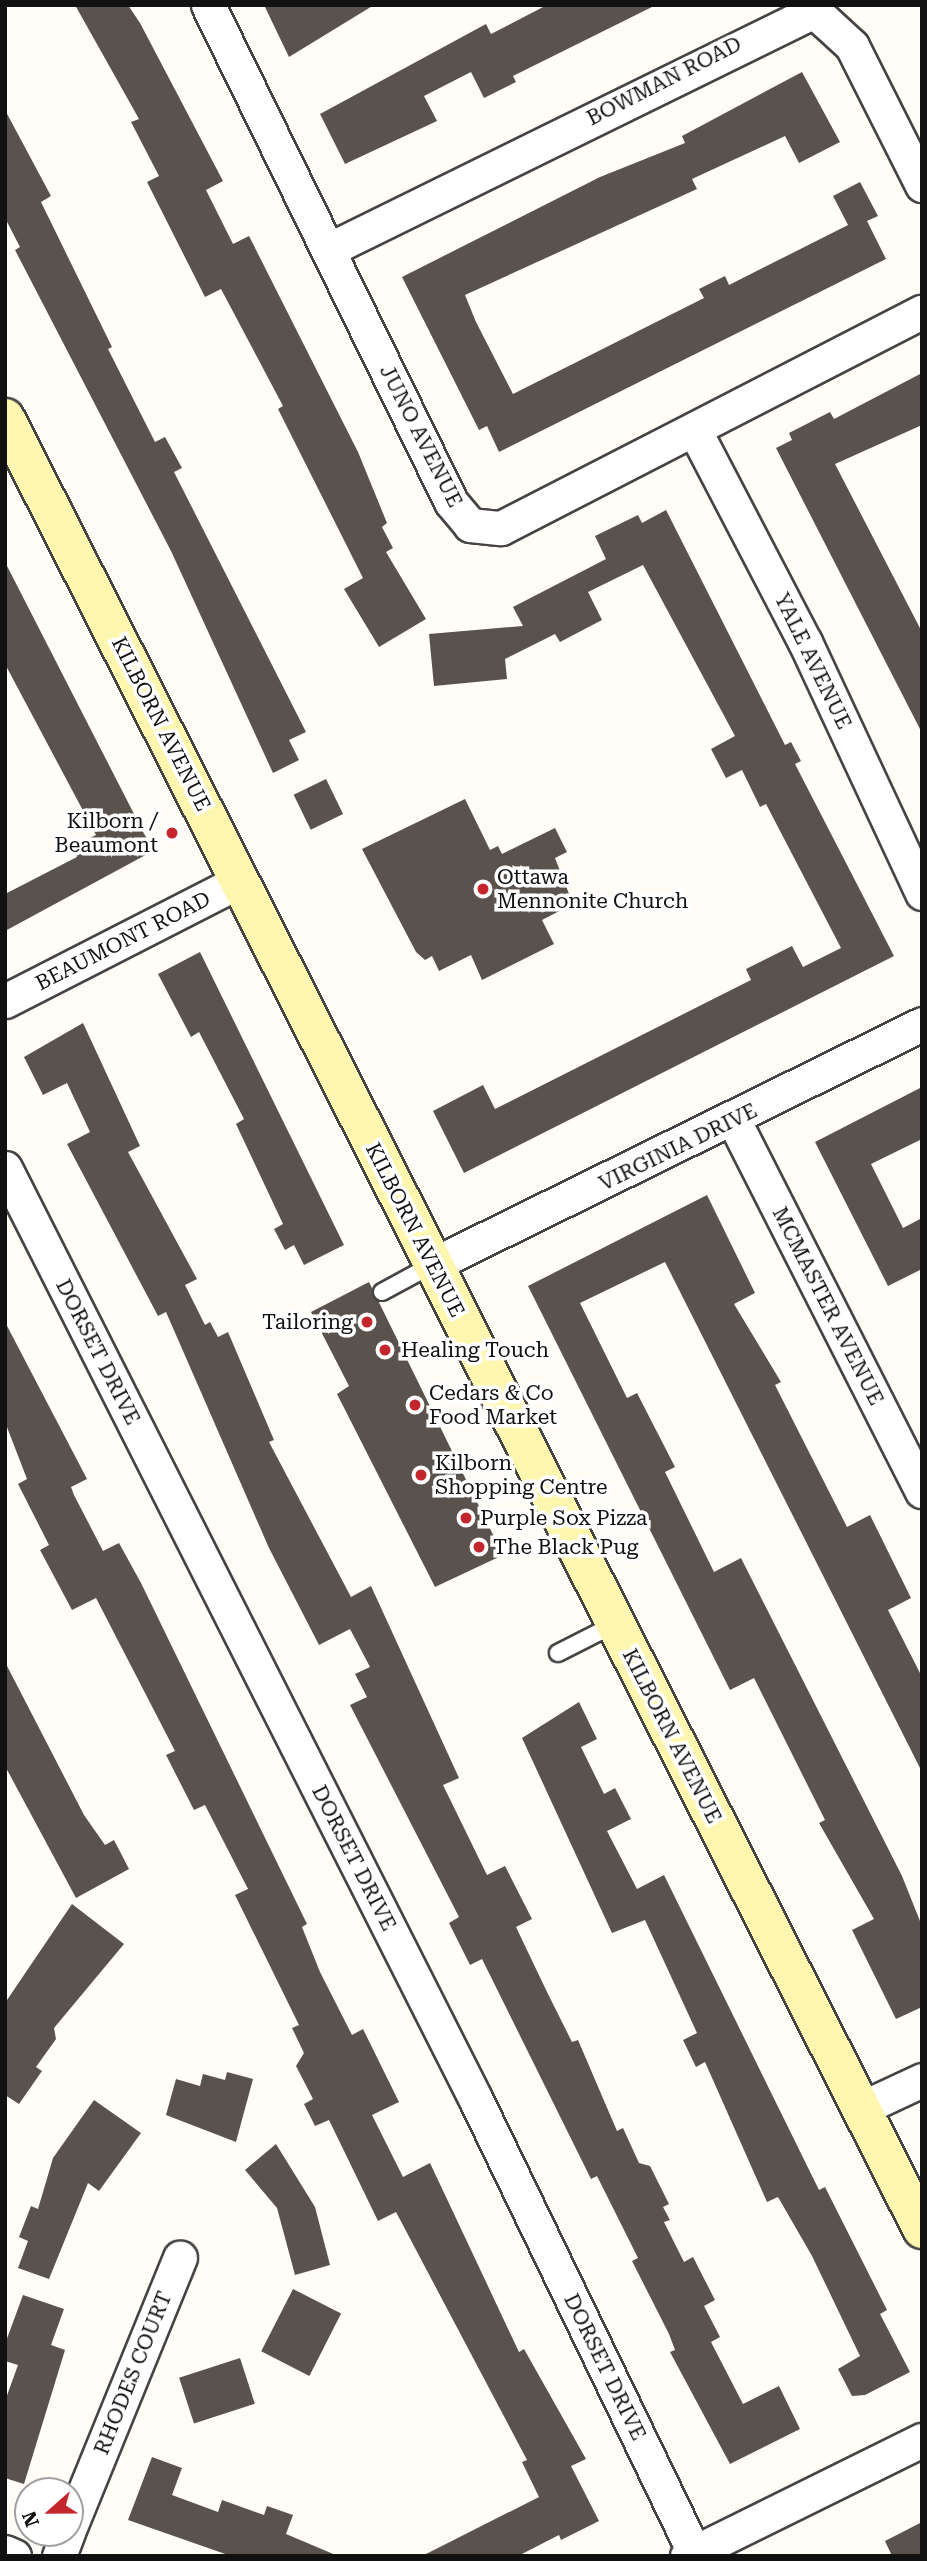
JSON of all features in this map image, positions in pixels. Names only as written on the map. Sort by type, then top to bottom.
[{"type":"street","name":"JUNO AVENUE","points":[[208,5],[330,249],[451,502],[470,525],[500,528],[696,433],[922,312]]},
{"type":"street","name":"BOWMAN ROAD","points":[[330,249],[814,11],[852,46],[922,185]]},
{"type":"street","name":"KILBORN AVENUE","points":[[5,418],[922,2229]]},
{"type":"street","name":"YALE AVENUE","points":[[696,433],[805,642],[922,893]]},
{"type":"street","name":"BEAUMONT ROAD","points":[[5,1001],[240,881]]},
{"type":"street","name":"VIRGINIA DRIVE","points":[[432,1265],[734,1121],[922,1024]]},
{"type":"street","name":"MCMASTER AVENUE","points":[[734,1121],[922,1491]]},
{"type":"street","name":"DORSET DRIVE","points":[[5,1168],[475,2098],[690,2554]]},
{"type":"street","points":[[862,2108],[922,2080]]},
{"type":"street","name":"RHODES COURT","points":[[84,2493],[180,2258]]},
{"type":"street","points":[[690,2554],[922,2440]]},
{"type":"street","points":[[5,2552],[14,2556]]},
{"type":"lane","points":[[382,1292],[432,1265]]},
{"type":"lane","points":[[558,1653],[615,1624]]},
{"type":"building","points":[[75,5],[128,5],[140,23],[223,181],[206,190],[233,244],[249,236],[358,452],[387,523],[382,527],[393,548],[386,552],[426,619],[379,647],[344,589],[363,578],[278,409],[283,406],[221,289],[205,297],[147,182],[159,176],[131,122],[139,119]]},
{"type":"building","points":[[264,5],[374,5],[289,57]]},
{"type":"building","points":[[547,5],[656,5],[513,76],[516,82],[484,98],[471,72],[424,96],[437,121],[345,164],[320,114],[486,24],[491,34]]},
{"type":"building","points":[[802,72],[840,142],[799,163],[785,136],[692,179],[697,189],[465,295],[476,322],[513,394],[704,298],[699,289],[725,276],[729,285],[848,225],[833,196],[860,182],[878,216],[867,221],[886,259],[499,452],[487,426],[479,430],[402,277],[600,177],[685,143],[682,136]]},
{"type":"building","points":[[5,110],[51,196],[41,202],[112,347],[108,349],[155,442],[165,437],[182,468],[174,472],[306,732],[289,740],[299,760],[273,773],[171,551],[15,250],[20,247],[5,218]]},
{"type":"building","points":[[922,373],[922,425],[835,464],[922,632],[922,733],[776,448],[792,440],[789,433],[830,412],[834,419]]},
{"type":"building","points":[[666,510],[785,745],[791,742],[801,761],[795,764],[894,956],[464,1173],[433,1111],[483,1085],[495,1109],[751,980],[746,969],[792,946],[803,967],[841,948],[766,804],[760,807],[742,770],[726,778],[711,749],[735,736],[643,565],[588,592],[602,620],[560,642],[555,634],[505,659],[507,679],[434,686],[429,634],[523,626],[513,607],[606,559],[595,536],[638,515],[642,523]]},
{"type":"building","points":[[5,562],[153,851],[5,931],[5,894],[77,857],[72,847],[96,835],[5,664]]},
{"type":"building","points":[[326,779],[343,814],[311,830],[294,795]]},
{"type":"building","name":"Ottawa Mennonite Church","points":[[465,799],[490,850],[498,846],[502,854],[555,828],[567,852],[555,858],[573,904],[542,920],[554,944],[482,980],[471,955],[439,971],[432,956],[425,960],[416,952],[362,849]]},
{"type":"building","points":[[200,952],[344,1245],[304,1265],[294,1245],[285,1250],[274,1229],[283,1224],[236,1124],[244,1119],[199,1032],[191,1037],[158,974]]},
{"type":"building","points":[[83,1023],[140,1146],[128,1152],[197,1279],[185,1285],[205,1325],[210,1322],[218,1337],[228,1332],[274,1440],[269,1442],[351,1597],[371,1586],[459,1778],[443,1785],[487,1875],[505,1866],[532,1919],[516,1927],[547,1992],[572,2042],[578,2040],[617,2131],[623,2128],[639,2163],[650,2166],[669,2204],[663,2207],[670,2220],[664,2222],[684,2262],[693,2257],[715,2300],[704,2306],[720,2337],[711,2342],[743,2404],[779,2386],[800,2429],[730,2464],[670,2352],[675,2350],[669,2334],[632,2261],[638,2258],[597,2176],[591,2179],[482,1959],[470,1965],[449,1923],[459,1917],[350,1705],[367,1697],[355,1674],[370,1667],[350,1629],[319,1645],[269,1548],[166,1312],[158,1316],[67,1144],[90,1132],[67,1083],[43,1095],[24,1057]]},
{"type":"building","points":[[922,1087],[922,1139],[871,1164],[903,1228],[922,1218],[922,1269],[888,1286],[815,1142]]},
{"type":"building","points":[[707,1195],[755,1293],[734,1304],[781,1382],[775,1385],[847,1527],[870,1515],[911,1598],[888,1610],[922,1677],[922,1772],[665,1262],[580,1303],[627,1398],[637,1393],[675,1467],[665,1472],[714,1572],[741,1558],[902,1876],[922,1926],[922,2007],[896,2019],[852,1930],[874,1919],[819,1823],[825,1820],[754,1678],[730,1690],[528,1286]]},
{"type":"building","name":"Kilborn Shopping Centre","points":[[369,1282],[503,1555],[435,1587],[337,1394],[349,1386],[311,1312]]},
{"type":"building","points":[[5,1322],[87,1479],[71,1487],[74,1495],[103,1551],[119,1543],[141,1583],[307,1924],[302,1927],[320,1972],[352,2035],[363,2029],[399,2102],[372,2115],[403,2177],[430,2163],[519,2352],[524,2349],[586,2459],[571,2466],[599,2521],[561,2540],[559,2535],[518,2556],[422,2556],[539,2497],[522,2462],[527,2460],[396,2212],[378,2221],[329,2120],[315,2126],[304,2104],[313,2099],[296,2066],[304,2053],[292,2028],[299,2025],[235,1895],[248,1889],[205,1805],[194,1810],[166,1755],[175,1751],[96,1598],[72,1610],[40,1550],[49,1545],[18,1484],[27,1479],[5,1422]]},
{"type":"building","points":[[5,1662],[84,1815],[105,1845],[114,1840],[129,1869],[76,1898],[5,1766]]},
{"type":"building","points":[[579,1702],[597,1739],[581,1747],[604,1794],[615,1788],[631,1819],[607,1831],[637,1889],[664,1875],[819,2190],[825,2187],[887,2310],[880,2314],[910,2372],[865,2395],[852,2396],[838,2369],[860,2356],[812,2256],[778,2197],[767,2202],[705,2062],[696,2067],[683,2040],[697,2033],[645,1920],[612,1933],[522,1738]]},
{"type":"building","points":[[72,1904],[124,1944],[54,2028],[56,2039],[36,2067],[42,2071],[19,2104],[5,2095],[5,2003]]},
{"type":"building","points":[[227,2072],[253,2079],[236,2142],[166,2115],[176,2079],[200,2086],[203,2074],[225,2080]]},
{"type":"building","points":[[94,2100],[141,2133],[99,2191],[88,2183],[49,2279],[18,2268],[28,2241],[19,2237],[31,2206],[38,2209],[53,2158]]},
{"type":"building","points":[[276,2144],[315,2207],[330,2265],[295,2275],[277,2208],[245,2170]]},
{"type":"building","points":[[293,2289],[341,2314],[309,2376],[261,2351]]},
{"type":"building","points":[[23,2295],[64,2309],[51,2345],[65,2350],[26,2477],[14,2477],[14,2481],[5,2478],[5,2401],[18,2365],[5,2361],[5,2344]]},
{"type":"building","points":[[240,2358],[255,2404],[194,2423],[179,2378]]},
{"type":"building","points":[[152,2457],[182,2468],[172,2495],[218,2512],[222,2500],[264,2515],[267,2506],[293,2515],[286,2534],[338,2556],[231,2556],[128,2520]]},
{"type":"building","points":[[922,2522],[922,2556],[892,2556],[885,2541]]},
{"type":"place","name":"Kilborn / Beaumont","points":[[172,833]]},
{"type":"place","name":"Ottawa Mennonite Church","points":[[483,889]]},
{"type":"place","name":"Tailoring","points":[[367,1322]]},
{"type":"place","name":"Healing Touch","points":[[385,1350]]},
{"type":"place","name":"Cedars & Co Food Market","points":[[415,1405]]},
{"type":"place","name":"Kilborn Shopping Centre","points":[[421,1475]]},
{"type":"place","name":"Purple Sox Pizza","points":[[466,1518]]},
{"type":"place","name":"The Black Pug","points":[[479,1547]]}]
